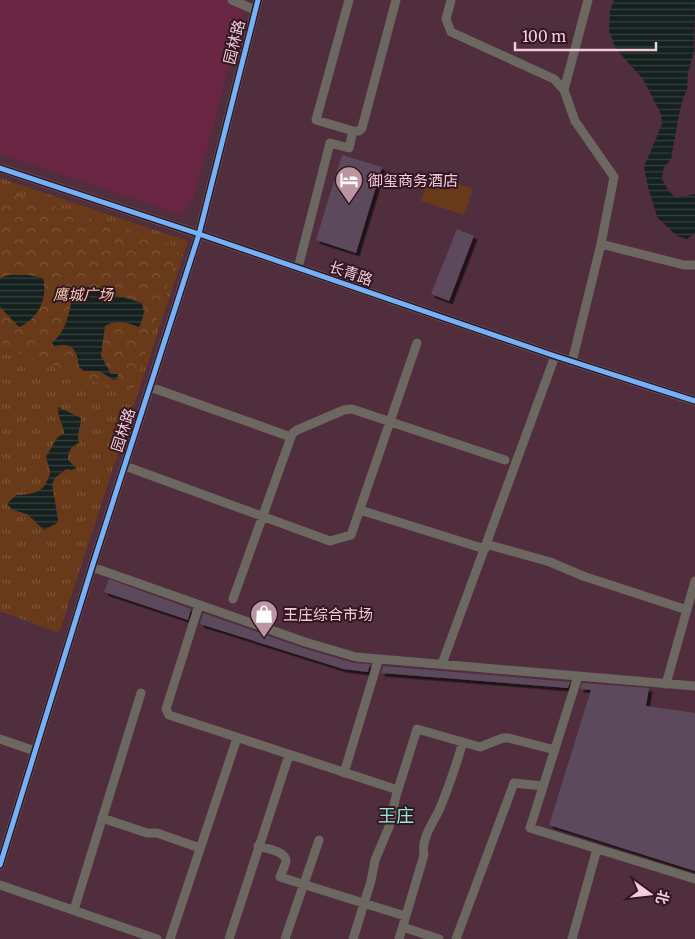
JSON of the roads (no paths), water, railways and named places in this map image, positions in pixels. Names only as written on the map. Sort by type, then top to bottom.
[{"type":"street","points":[[232,0],[255,10]]},
{"type":"street","name":"园林路","points":[[0,865],[92,567],[199,234],[258,0]]},
{"type":"street","points":[[349,0],[316,120],[353,131],[359,131],[362,128],[396,0]]},
{"type":"street","points":[[451,0],[446,19],[451,32],[554,79],[564,90],[575,121],[614,177],[601,244],[572,362]]},
{"type":"street","points":[[564,90],[588,0]]},
{"type":"street","points":[[298,268],[330,143],[349,148],[353,131]]},
{"type":"street","name":"长青路","points":[[0,168],[572,362],[695,401]]},
{"type":"street","points":[[601,244],[684,265],[695,265]]},
{"type":"street","points":[[125,466],[330,541],[351,535],[417,343]]},
{"type":"street","points":[[442,664],[555,356]]},
{"type":"street","points":[[150,386],[291,437]]},
{"type":"street","points":[[232,600],[291,437],[297,430],[344,410],[352,409],[505,460]]},
{"type":"street","points":[[360,510],[485,546],[550,562],[583,576],[687,610]]},
{"type":"street","points":[[92,567],[356,658],[695,686]]},
{"type":"street","points":[[666,684],[695,581]]},
{"type":"street","points":[[199,605],[166,709],[169,714],[398,790]]},
{"type":"street","points":[[344,772],[378,661]]},
{"type":"street","points":[[578,676],[530,828],[695,879]]},
{"type":"street","points":[[74,910],[141,693]]},
{"type":"street","points":[[353,939],[371,881],[375,860],[389,827],[398,790],[417,729],[480,747],[503,738],[509,738],[554,750]]},
{"type":"street","points":[[170,939],[237,738]]},
{"type":"street","points":[[0,739],[35,751]]},
{"type":"street","points":[[399,939],[424,855],[425,838],[455,771],[463,742]]},
{"type":"street","points":[[230,939],[258,846],[289,755]]},
{"type":"street","points":[[456,939],[514,783],[544,786]]},
{"type":"street","points":[[102,818],[147,833],[157,833],[200,848]]},
{"type":"street","points":[[285,939],[319,840]]},
{"type":"street","points":[[258,846],[282,854],[285,857],[286,860],[280,877],[405,916]]},
{"type":"street","points":[[572,939],[597,849]]},
{"type":"street","points":[[0,885],[158,939]]},
{"type":"street","points":[[403,927],[439,939]]},
{"type":"place","name":"御玺商务酒店","points":[[349,204]]},
{"type":"place","name":"王庄综合市场","points":[[264,638]]},
{"type":"district","name":"王庄","points":[[396,815]]},
{"type":"park label","name":"鹰城广场","points":[[83,294]]}]
